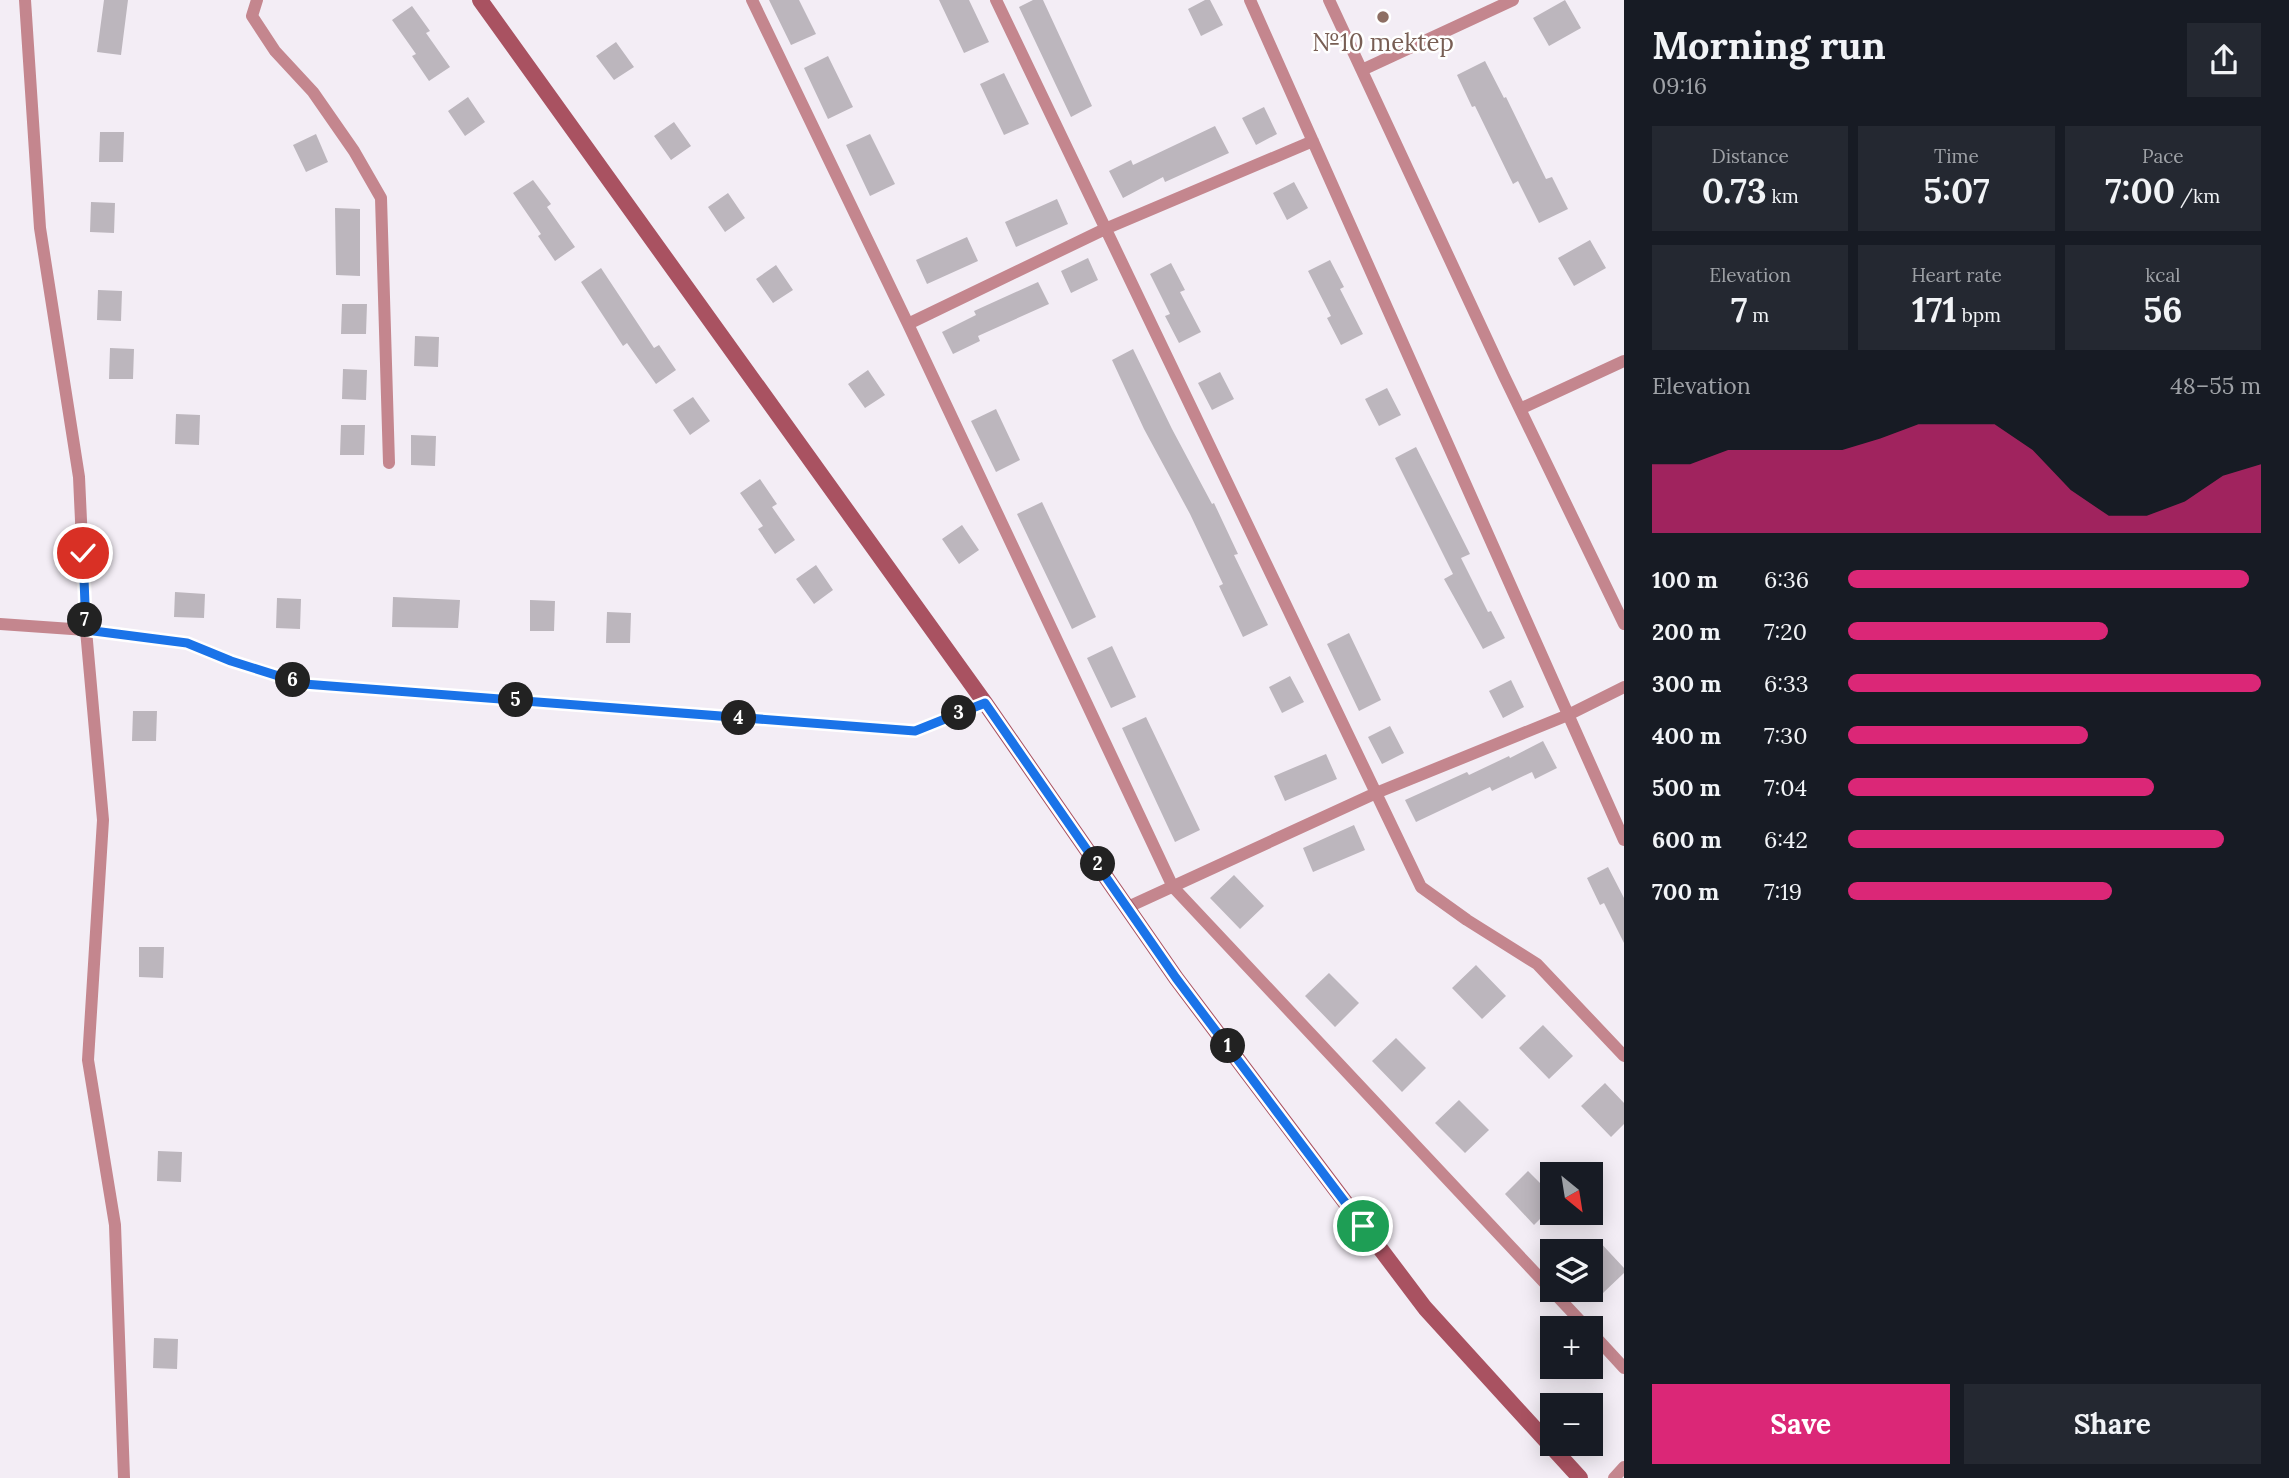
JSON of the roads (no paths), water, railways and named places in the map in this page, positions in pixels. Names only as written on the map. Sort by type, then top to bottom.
[{"type":"main road","points":[[480,0],[985,703],[1176,978],[1425,1308],[1580,1478]]},
{"type":"street","points":[[25,0],[40,228],[79,477],[86,630],[103,820],[88,1060],[115,1225],[124,1478]]},
{"type":"street","points":[[257,0],[252,16],[275,51],[313,92],[354,151],[381,198],[389,463]]},
{"type":"street","points":[[752,0],[1173,887],[1576,1316]]},
{"type":"street","points":[[996,0],[1421,887],[1537,964],[1624,1056]]},
{"type":"street","points":[[1250,0],[1624,840]]},
{"type":"street","points":[[1329,0],[1520,409],[1624,624]]},
{"type":"street","points":[[1362,70],[1513,0]]},
{"type":"street","points":[[908,324],[1105,229],[1312,141]]},
{"type":"street","points":[[1520,409],[1624,361]]},
{"type":"street","points":[[0,624],[86,630],[187,643],[231,661],[304,684],[915,731],[985,703]]},
{"type":"street","points":[[1128,906],[1376,793],[1568,715],[1624,687]]},
{"type":"street","points":[[1603,1345],[1624,1368]]},
{"type":"street","points":[[1614,1478],[1624,1467]]},
{"type":"place","name":"№10 mektep","points":[[1383,17]]}]
